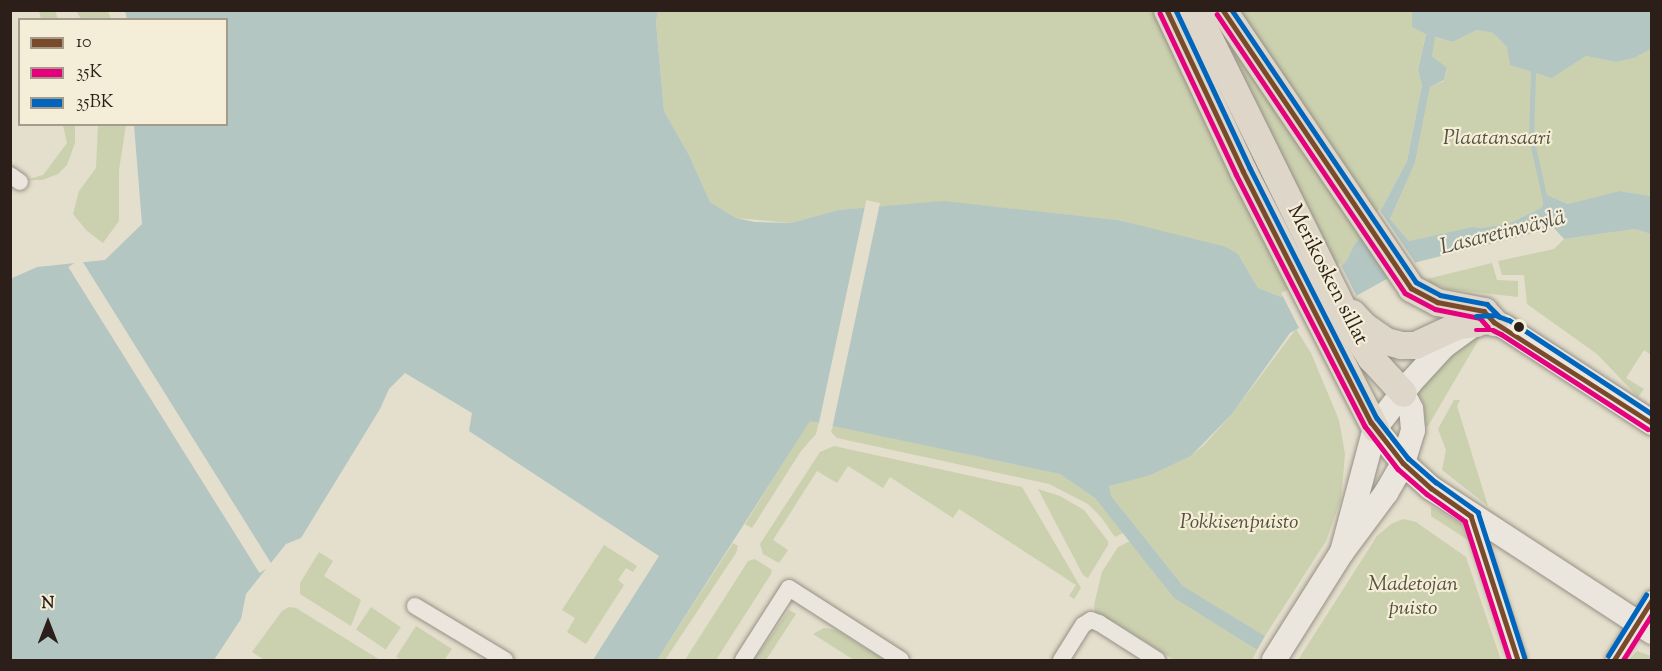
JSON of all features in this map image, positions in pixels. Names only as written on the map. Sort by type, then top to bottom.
[{"type":"main road","name":"Merikosken sillat","points":[[1167,10],[1329,342],[1375,428],[1403,463]]},
{"type":"main road","name":"Merikosken sillat","points":[[1195,10],[1336,297],[1358,327],[1371,357],[1403,393],[1412,409],[1413,430],[1403,463]]},
{"type":"main road","points":[[1223,10],[1411,288],[1437,302],[1484,311],[1485,322]]},
{"type":"main road","points":[[1342,552],[1375,428],[1444,346],[1485,322]]},
{"type":"main road","points":[[1358,327],[1386,341],[1401,345],[1414,345],[1458,325],[1485,322],[1652,423]]},
{"type":"main road","points":[[1274,660],[1342,552],[1386,493],[1403,463],[1431,488],[1471,516],[1644,627]]},
{"type":"street","points":[[1471,516],[1518,660]]},
{"type":"street","points":[[743,660],[789,588],[901,660]]},
{"type":"street","points":[[1614,660],[1644,627],[1652,598]]},
{"type":"street","points":[[415,606],[505,660]]},
{"type":"street","points":[[1061,660],[1083,625],[1091,620],[1157,660]]},
{"type":"green space","points":[[1412,10],[1412,27],[1426,33],[1418,70],[1422,85],[1407,161],[1381,210],[1354,245],[1341,267],[1281,297],[1258,288],[1238,254],[1118,220],[947,202],[838,210],[791,223],[736,218],[710,202],[690,157],[664,111],[656,22],[658,11]]},
{"type":"green space","points":[[39,11],[55,11],[58,18],[41,18]]},
{"type":"green space","points":[[76,11],[108,11],[111,18],[80,18]]},
{"type":"green space","name":"Plaatansaari","points":[[1477,30],[1493,33],[1507,47],[1552,78],[1586,56],[1616,62],[1634,58],[1651,49],[1651,196],[1619,191],[1568,204],[1547,195],[1541,208],[1510,223],[1482,228],[1472,227],[1409,241],[1390,219],[1415,163],[1430,87],[1444,81],[1447,69],[1432,56],[1434,37],[1453,42]]},
{"type":"green space","points":[[63,126],[75,126],[75,143],[67,165],[58,174],[42,180],[26,180],[43,175],[67,143]]},
{"type":"green space","points":[[98,126],[126,126],[119,170],[119,221],[103,243],[87,231],[73,214],[79,191],[96,168]]},
{"type":"green space","points":[[1635,229],[1651,234],[1651,355],[1644,350],[1626,378],[1644,389],[1638,397],[1597,354],[1527,304],[1524,275],[1502,275],[1498,261],[1554,249],[1564,239]]},
{"type":"green space","points":[[1492,263],[1497,280],[1518,281],[1518,297],[1447,289],[1430,283],[1427,279]]},
{"type":"green space","name":"Pokkisenpuisto","points":[[1296,329],[1311,353],[1339,420],[1345,454],[1341,499],[1326,541],[1265,636],[1183,586],[1112,497],[1109,485],[1151,475],[1191,456],[1232,414]]},
{"type":"green space","points":[[1482,334],[1426,427],[1423,403],[1415,390],[1464,342]]},
{"type":"green space","points":[[1454,400],[1460,400],[1457,406],[1488,506],[1442,470],[1446,450],[1438,429]]},
{"type":"green space","points":[[810,420],[819,422],[816,434],[801,451],[752,528],[745,524]]},
{"type":"green space","points":[[833,425],[1060,474],[1095,498],[1123,533],[1115,537],[1101,517],[1088,504],[1049,484],[837,438],[831,432]]},
{"type":"green space","points":[[834,446],[1022,487],[1081,588],[1074,599],[1069,596],[1076,585],[959,509],[953,518],[890,477],[883,488],[848,466],[837,483],[817,471],[773,540],[788,550],[779,563],[763,554],[760,544],[820,452]]},
{"type":"green space","points":[[1038,489],[1060,496],[1084,510],[1108,541],[1108,545],[1088,578],[1083,575]]},
{"type":"green space","points":[[1431,506],[1462,525],[1474,544],[1431,516]]},
{"type":"green space","name":"Madetojan puisto","points":[[1403,519],[1416,522],[1466,557],[1501,660],[1298,660],[1377,536],[1391,524]]},
{"type":"green space","points":[[1130,541],[1174,598],[1257,650],[1252,660],[1174,660],[1115,622],[1112,626],[1095,613],[1094,605],[1102,572],[1118,547]]},
{"type":"green space","points":[[733,543],[738,546],[736,553],[665,660],[657,660]]},
{"type":"green space","points":[[604,545],[637,566],[633,572],[626,568],[618,580],[624,585],[586,644],[567,632],[575,618],[562,610]]},
{"type":"green space","points":[[319,552],[333,561],[324,576],[361,600],[351,626],[300,594],[300,583]]},
{"type":"green space","points":[[755,559],[772,570],[771,574],[716,660],[685,660],[748,561]]},
{"type":"green space","points":[[289,607],[296,608],[380,660],[265,660],[252,652],[282,611]]},
{"type":"green space","points":[[371,607],[401,627],[386,650],[356,629]]},
{"type":"green space","points":[[789,610],[796,614],[766,660],[754,660]]},
{"type":"green space","points":[[416,626],[452,649],[444,660],[402,660],[396,657]]},
{"type":"green space","points":[[824,628],[836,630],[884,660],[854,660],[813,634]]},
{"type":"green space","points":[[1637,651],[1651,656],[1651,660],[1629,660]]},
{"type":"water","name":"Lasaretinväylä","points":[[125,11],[658,11],[656,22],[664,111],[690,157],[710,202],[736,218],[755,222],[791,223],[838,210],[943,201],[1118,220],[1226,247],[1238,254],[1258,288],[1281,297],[1341,267],[1354,245],[1381,210],[1407,161],[1422,85],[1418,70],[1426,34],[1412,27],[1412,11],[1651,11],[1651,49],[1634,58],[1616,62],[1586,56],[1552,78],[1510,65],[1507,47],[1493,33],[1477,30],[1453,42],[1435,37],[1432,56],[1447,68],[1444,80],[1430,87],[1415,163],[1390,219],[1409,241],[1472,227],[1482,228],[1510,223],[1541,208],[1547,195],[1568,204],[1619,191],[1651,196],[1651,234],[1635,229],[1564,239],[1554,228],[1417,262],[1290,333],[1232,414],[1191,456],[1151,475],[1109,486],[1112,497],[1183,586],[1265,636],[1257,650],[1174,598],[1095,498],[1060,474],[810,421],[657,660],[593,660],[659,556],[469,431],[472,413],[405,373],[389,389],[380,409],[301,538],[286,544],[246,594],[241,619],[214,660],[11,660],[10,279],[37,267],[105,260],[142,224],[134,126],[228,126],[228,18],[127,18]]},
{"type":"pier","points":[[866,200],[880,203],[832,428],[818,425]]},
{"type":"pier","points":[[1379,209],[1417,265],[1392,280],[1360,232]]},
{"type":"pier","points":[[81,259],[272,565],[260,573],[68,267]]},
{"type":"pier","points":[[1340,263],[1359,300],[1300,330],[1281,293]]},
{"type":"waterway","name":"Lasaretinväylä","points":[[1533,72],[1531,138],[1546,204]]},
{"type":"transit line","name":"10","points":[[1167,10],[1243,171],[1371,422],[1403,463],[1431,488],[1471,516]]},
{"type":"transit line","name":"35BK","points":[[1176,10],[1250,168],[1377,418],[1408,458],[1436,482],[1478,512],[1525,658]]},
{"type":"transit line","name":"10","points":[[1223,10],[1411,288],[1437,302],[1484,311],[1494,322],[1652,423]]},
{"type":"transit line","name":"35BK","points":[[1232,10],[1416,282],[1440,295],[1487,304],[1500,317]]},
{"type":"transit line","name":"35K","points":[[1160,13],[1236,174],[1365,426],[1398,469],[1427,494],[1465,521],[1510,660]]},
{"type":"transit line","name":"35K","points":[[1217,14],[1405,293],[1435,309],[1480,318],[1488,327]]},
{"type":"transit line","name":"35BK","points":[[1476,316],[1495,315],[1509,320],[1652,414]]},
{"type":"transit line","name":"35K","points":[[1476,330],[1493,330],[1501,334],[1648,429]]},
{"type":"transit line","name":"10","points":[[1471,516],[1518,660]]},
{"type":"transit line","name":"35BK","points":[[1608,656],[1646,595]]},
{"type":"transit line","name":"10","points":[[1614,660],[1652,600]]},
{"type":"transit line","name":"35K","points":[[1623,660],[1652,614]]}]
